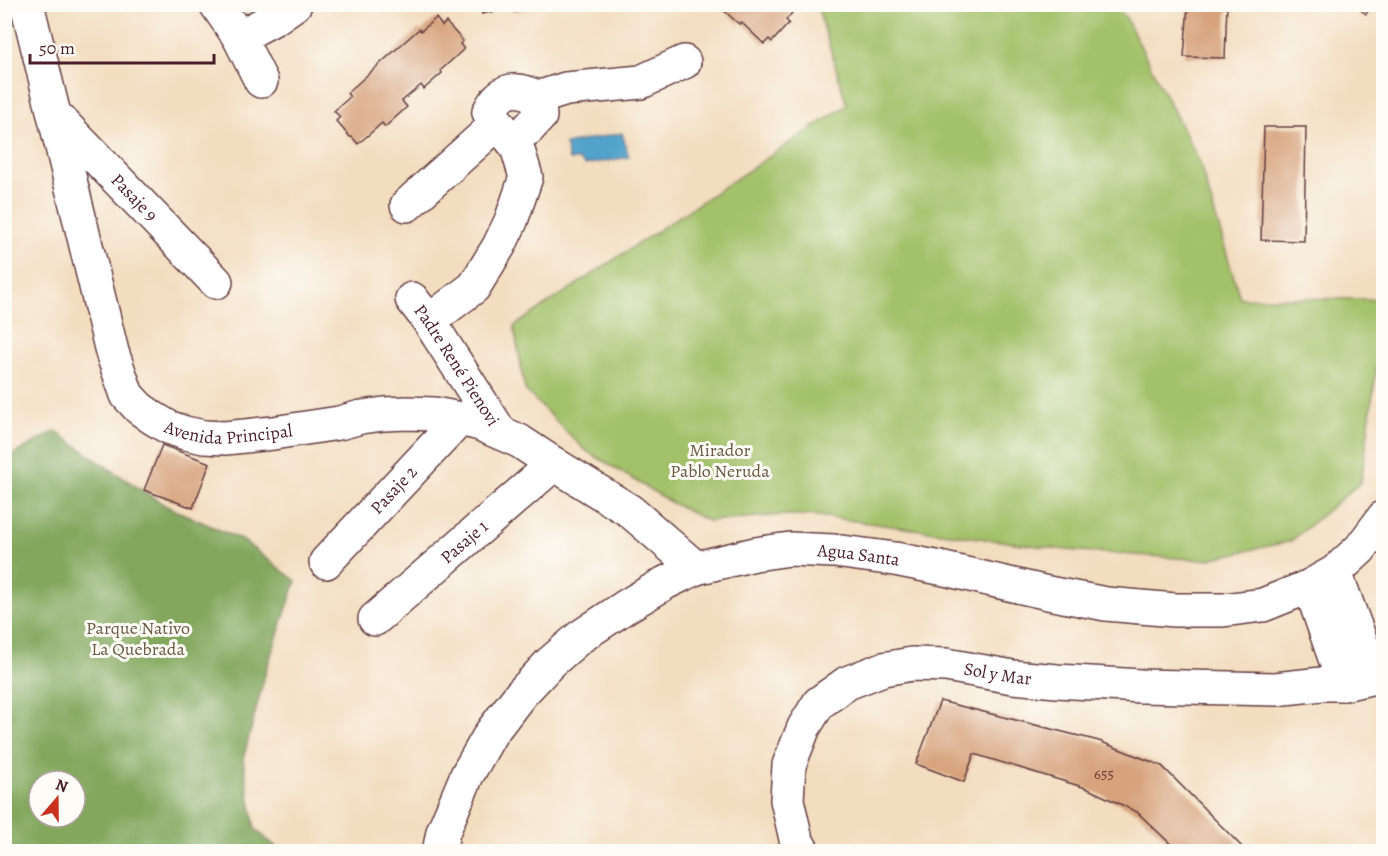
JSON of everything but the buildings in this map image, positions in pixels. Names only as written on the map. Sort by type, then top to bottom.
[{"type":"street","name":"Avenida Principal","points":[[26,4],[112,352],[128,395],[139,408],[168,427],[184,433],[225,438],[273,433],[384,414],[425,414],[480,424],[537,452],[630,511],[696,568]]},
{"type":"street","points":[[216,4],[239,37],[261,81]]},
{"type":"street","points":[[239,37],[275,18],[295,4]]},
{"type":"street","points":[[513,126],[489,112],[495,100],[512,90],[526,91],[538,98],[566,89],[641,82],[684,62]]},
{"type":"street","points":[[407,205],[513,126],[540,116],[538,98]]},
{"type":"street","name":"Pasaje 9","points":[[53,113],[216,282]]},
{"type":"street","name":"Padre René Pienovi","points":[[500,432],[421,310],[474,287],[499,246],[526,177],[513,126]]},
{"type":"street","name":"Pasaje 2","points":[[326,562],[460,419]]},
{"type":"street","name":"Pasaje 1","points":[[375,618],[554,464]]},
{"type":"street","name":"Agua Santa","points":[[439,852],[443,832],[467,775],[490,733],[528,687],[550,663],[580,637],[665,583],[696,568],[755,554],[790,549],[834,551],[895,559],[1094,602],[1175,610],[1223,610],[1263,605],[1322,579],[1360,549],[1383,517]]},
{"type":"street","name":"Sol y Mar","points":[[803,852],[796,839],[787,800],[789,765],[804,727],[819,704],[847,683],[883,669],[912,664],[946,665],[1013,677],[1141,686],[1275,689],[1367,678],[1322,579]]},
{"type":"green space","name":"Mirador Pablo Neruda","points":[[817,5],[1114,5],[1125,16],[1199,161],[1240,298],[1383,299],[1383,320],[1361,482],[1291,541],[1204,560],[1066,550],[811,515],[708,521],[672,503],[585,450],[525,390],[514,326],[847,105]]},
{"type":"green space","name":"Parque Nativo La Quebrada","points":[[56,431],[166,506],[242,540],[296,581],[267,667],[243,760],[255,829],[281,851],[5,851],[5,459]]},
{"type":"water","points":[[622,133],[629,157],[585,165],[578,160],[569,160],[565,144]]}]
